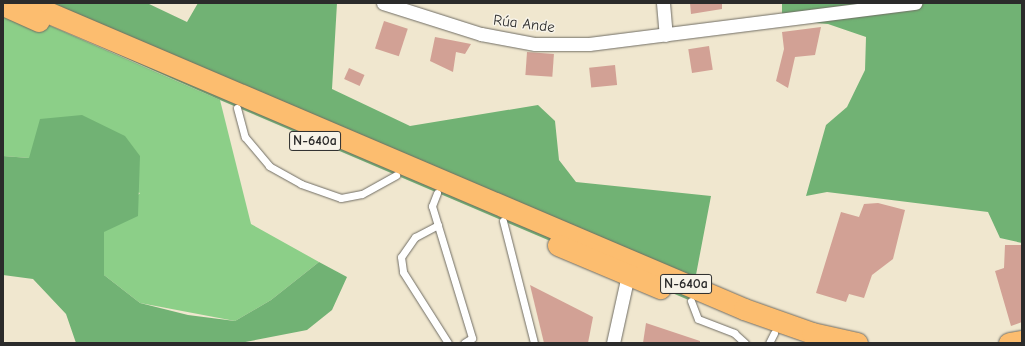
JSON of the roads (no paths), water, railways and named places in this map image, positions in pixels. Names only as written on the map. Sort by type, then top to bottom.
[{"type":"main road","name":"N-640a","points":[[26,3],[511,217],[744,309],[807,338]]},
{"type":"main road","name":"N-640a","points":[[3,5],[237,108],[437,193],[511,217],[628,275],[691,301],[772,338],[807,338],[857,343]]},
{"type":"main road","points":[[1010,343],[1022,341]]},
{"type":"street","name":"Rúa Ande","points":[[383,3],[428,19],[535,44],[589,44],[915,3]]},
{"type":"street","points":[[663,3],[666,35]]},
{"type":"street","points":[[613,343],[628,275],[641,273],[741,315],[807,338]]},
{"type":"lane","points":[[237,108],[244,137],[269,166],[302,184],[341,198],[362,194],[396,175]]},
{"type":"lane","points":[[437,193],[432,206],[472,338],[464,343]]},
{"type":"lane","points":[[511,217],[534,343]]},
{"type":"lane","points":[[438,225],[415,238],[401,257],[403,272],[448,343]]},
{"type":"lane","points":[[691,301],[698,319],[734,333],[744,343]]}]
